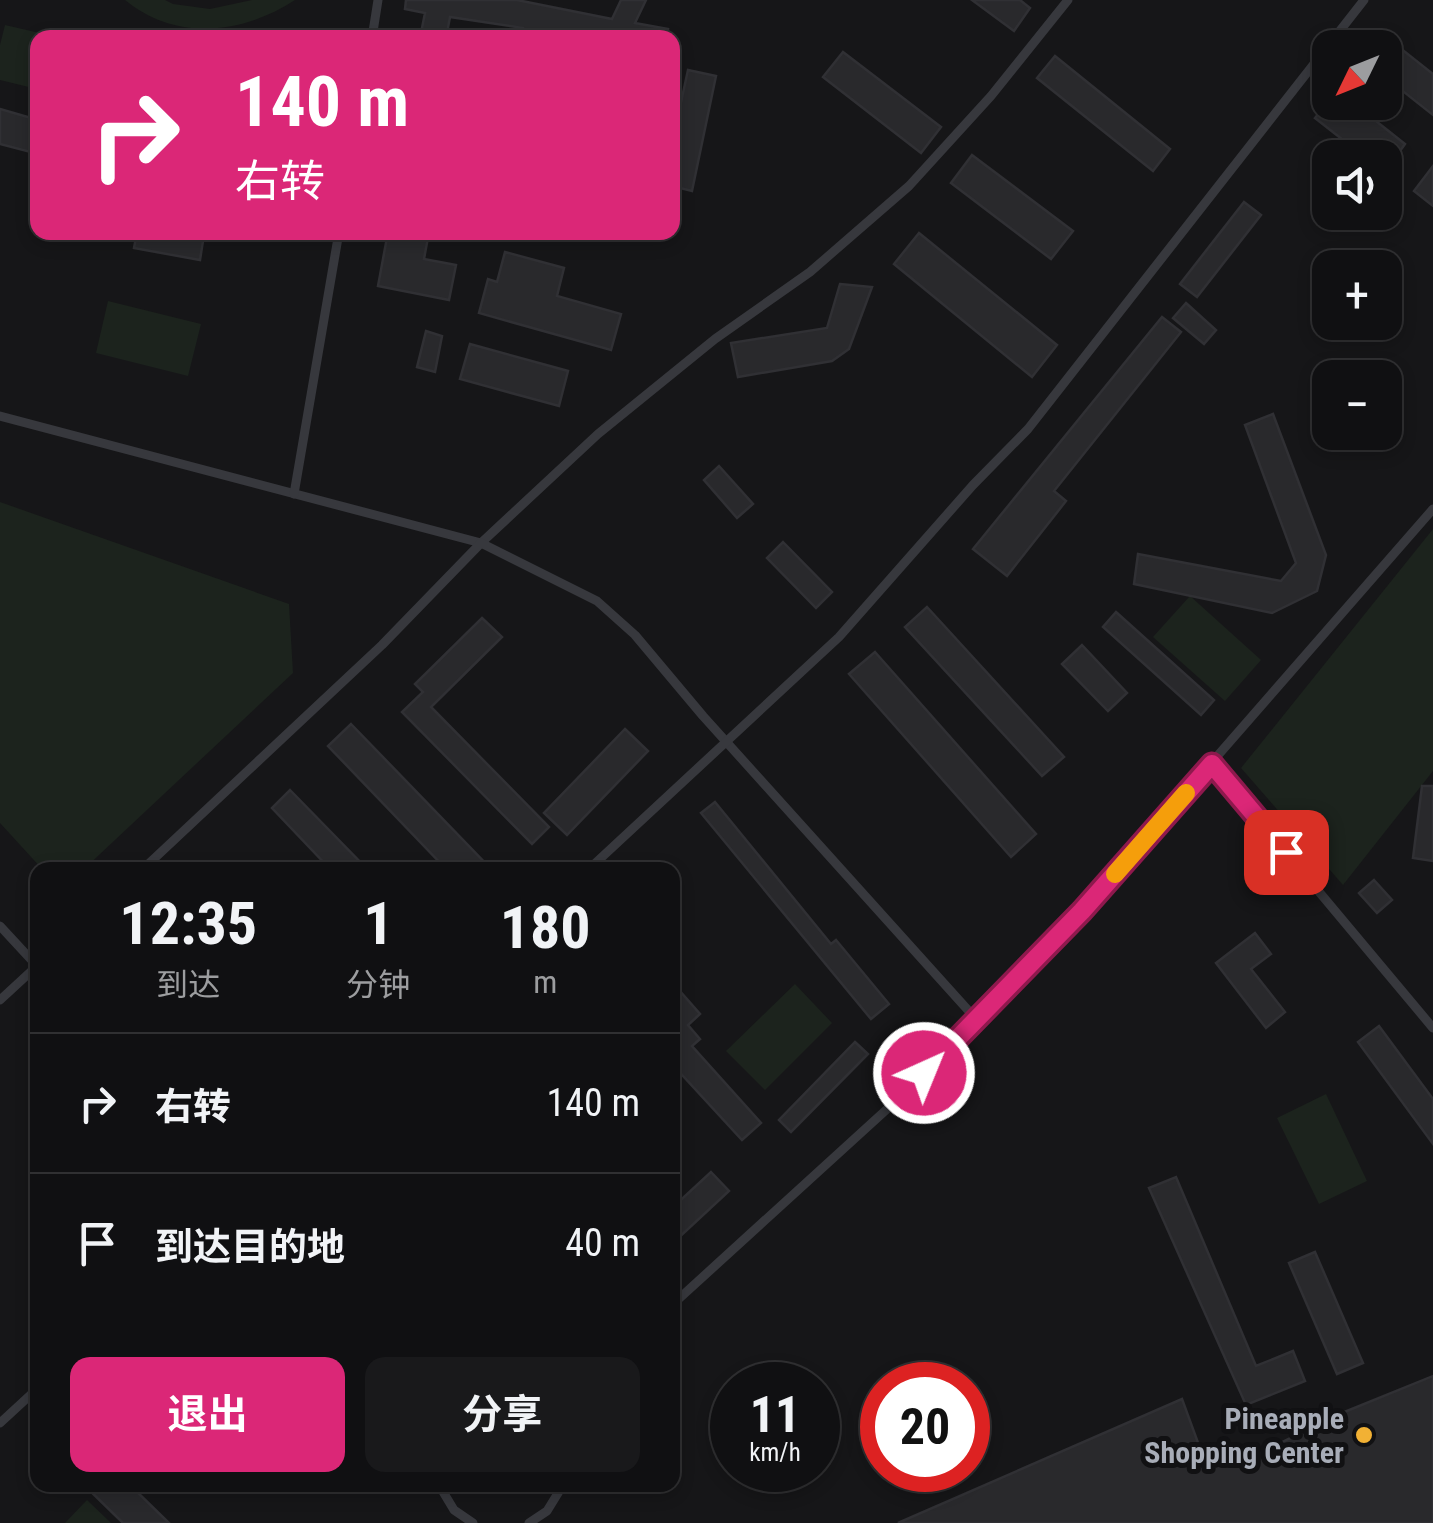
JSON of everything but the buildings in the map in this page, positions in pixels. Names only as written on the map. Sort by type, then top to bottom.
[{"type":"lane","points":[[373,30],[378,0]]},
{"type":"lane","points":[[151,862],[382,645],[481,543],[598,434],[714,339],[810,272],[909,186],[992,96],[1068,0]]},
{"type":"lane","points":[[597,862],[838,637],[972,485],[1028,429],[1364,0]]},
{"type":"lane","points":[[294,494],[337,240]]},
{"type":"lane","points":[[0,416],[481,543],[597,601],[635,634],[727,743],[976,1020]]},
{"type":"lane","points":[[680,1298],[898,1100],[1082,911],[1433,509]]},
{"type":"lane","points":[[1212,764],[1433,1028]]},
{"type":"lane","points":[[0,926],[30,958]]},
{"type":"lane","points":[[0,1000],[30,972]]},
{"type":"lane","points":[[0,1424],[30,1396]]},
{"type":"lane","points":[[443,1492],[454,1510],[473,1523]]},
{"type":"lane","points":[[529,1523],[547,1512],[560,1492]]},
{"type":"lane","points":[[547,1512],[558,1523]]},
{"type":"shaded area","points":[[125,0],[165,0],[210,9],[252,0],[295,0],[254,20],[210,28],[166,22]]},
{"type":"shaded area","points":[[5,25],[30,31],[30,87],[0,80],[0,45]]},
{"type":"shaded area","points":[[108,301],[201,324],[188,376],[96,353]]},
{"type":"shaded area","points":[[0,502],[289,604],[293,673],[92,862],[36,862],[0,823]]},
{"type":"shaded area","points":[[1433,529],[1433,771],[1343,885],[1241,768]]},
{"type":"shaded area","points":[[1190,596],[1261,660],[1225,701],[1153,637]]},
{"type":"shaded area","points":[[795,984],[832,1023],[765,1090],[726,1051]]},
{"type":"shaded area","points":[[1326,1094],[1367,1181],[1319,1204],[1277,1118]]},
{"type":"shaded area","points":[[87,1500],[111,1523],[65,1523]]},
{"type":"slow traffic","points":[[1115,874],[1186,793]]},
{"type":"place","name":"Pineapple Shopping Center","points":[[1364,1435]]},
{"type":"route","points":[[924,1073],[1082,911],[1212,764],[1286,852]]}]
